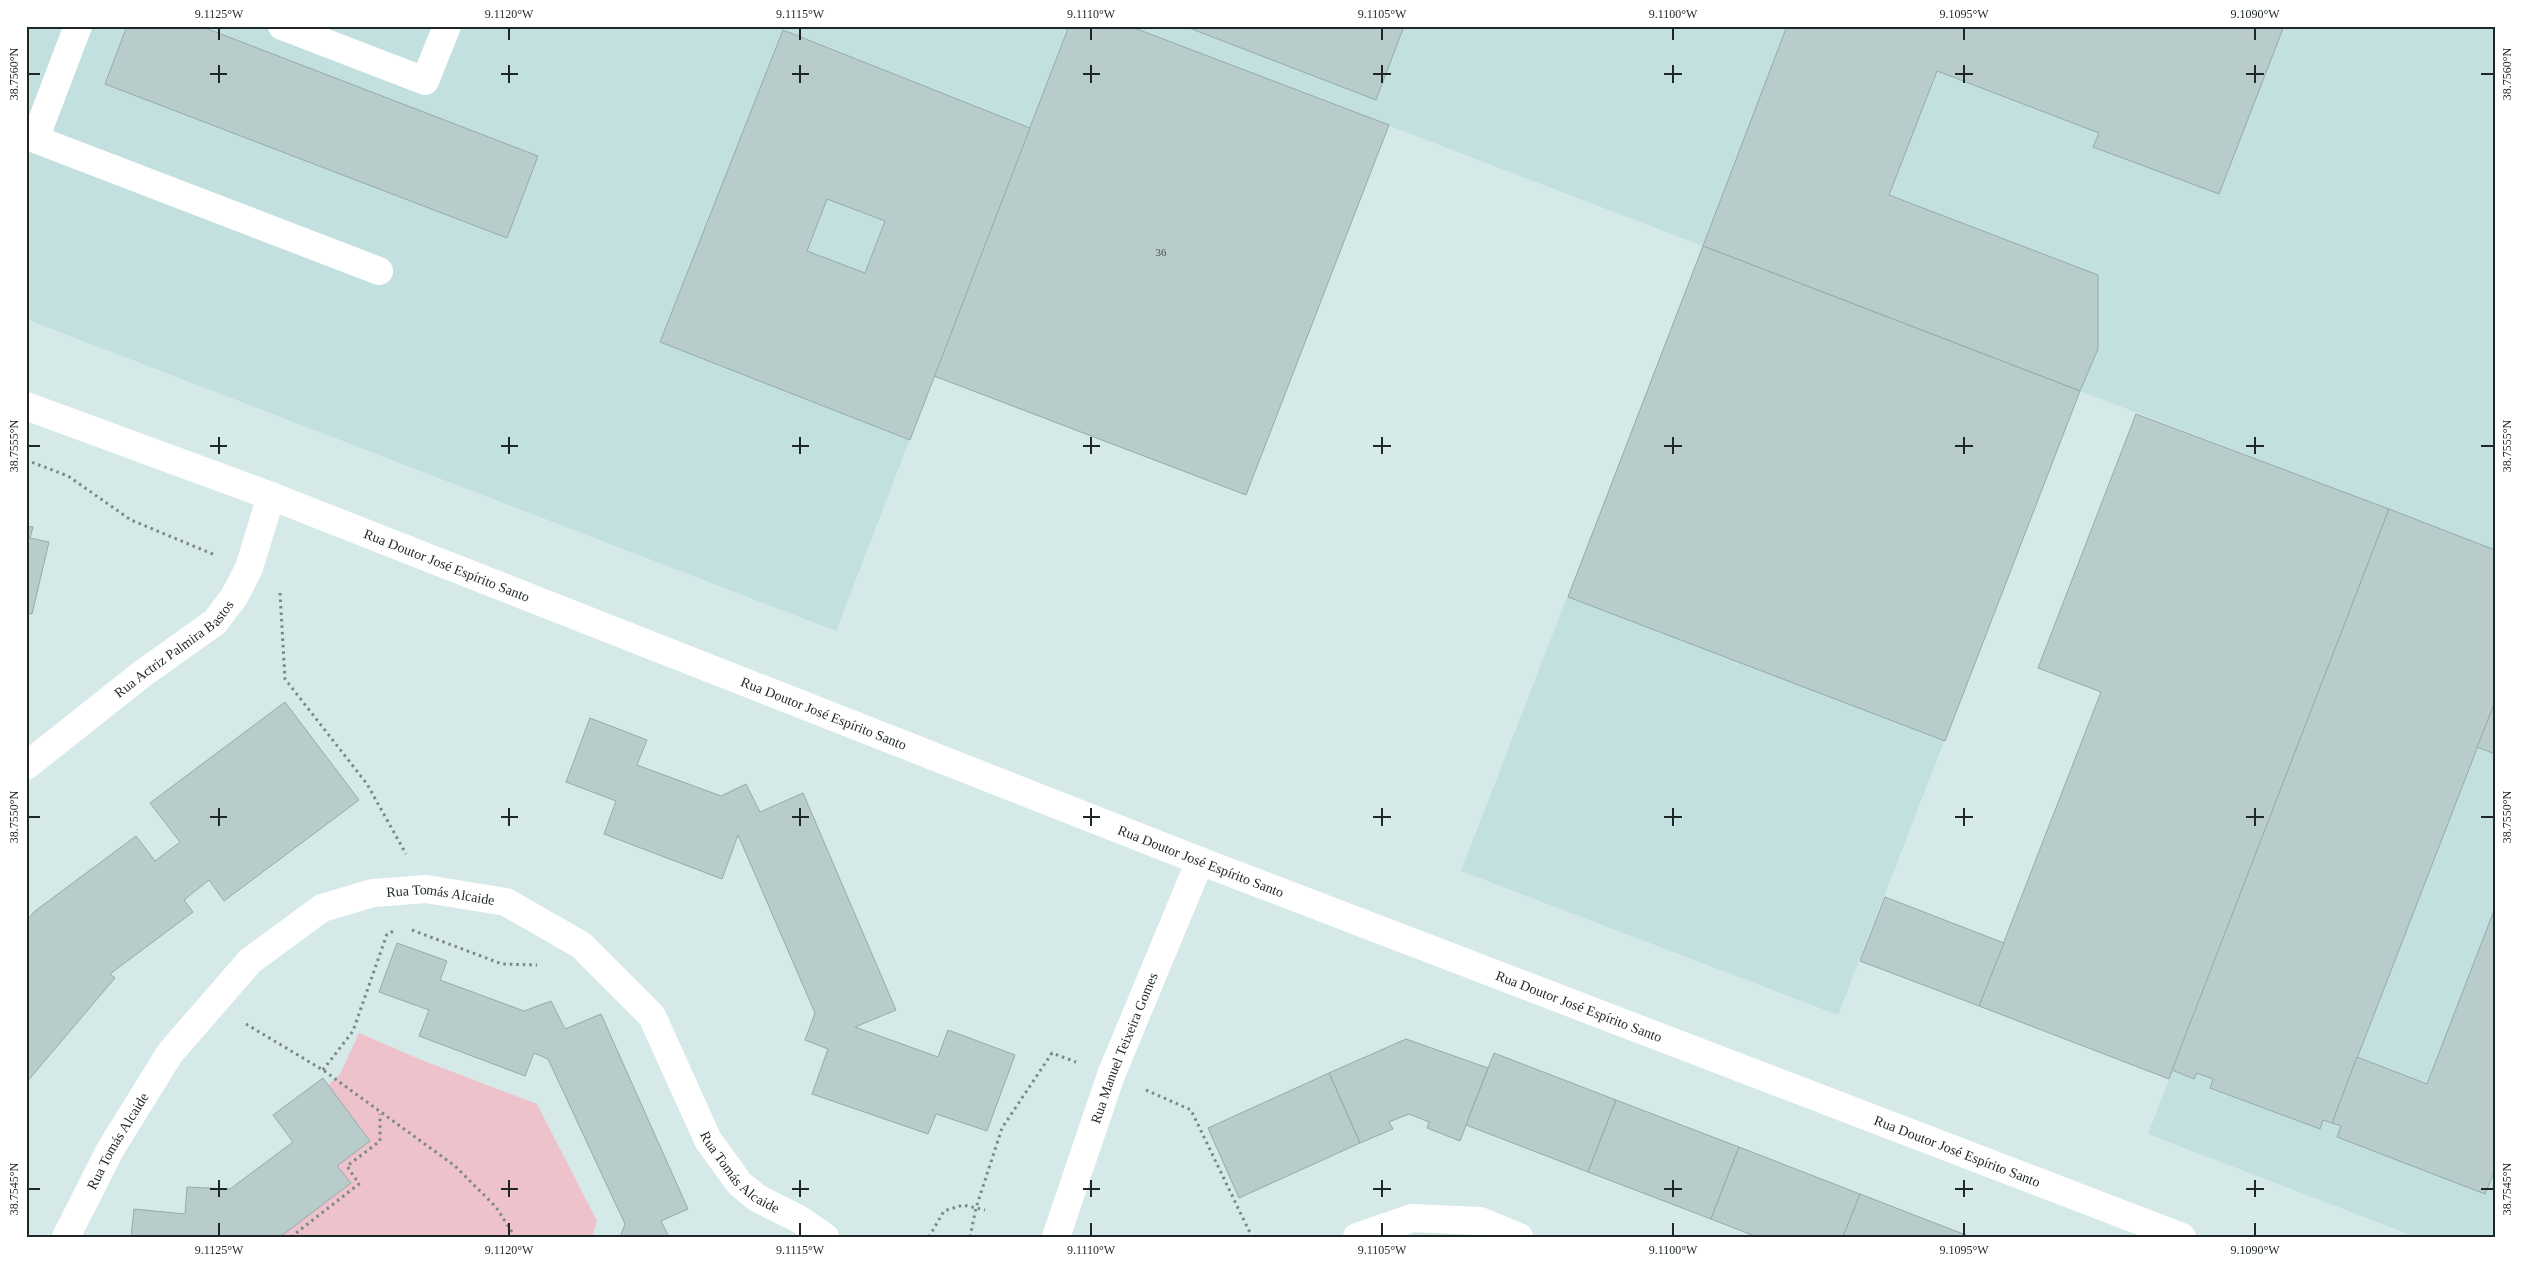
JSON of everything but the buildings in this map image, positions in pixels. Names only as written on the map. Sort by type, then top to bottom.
[{"type":"street","points":[[78,26],[35,139],[379,271]]},
{"type":"street","points":[[282,26],[425,82],[446,26]]},
{"type":"street","name":"Rua Doutor José Espírito Santo","points":[[26,406],[271,496],[1200,861],[2182,1237]]},
{"type":"street","name":"Rua Actriz Palmira Bastos","points":[[26,766],[142,674],[215,622],[234,597],[249,568],[271,496]]},
{"type":"street","name":"Rua Manuel Teixeira Gomes","points":[[1056,1237],[1111,1075],[1200,861]]},
{"type":"street","name":"Rua Tomás Alcaide","points":[[66,1237],[110,1150],[170,1053],[250,960],[322,908],[373,893],[426,889],[506,902],[581,945],[652,1016],[708,1140],[739,1183],[757,1198],[799,1219],[825,1237]]},
{"type":"street","points":[[1357,1237],[1412,1218],[1519,1237]]},
{"type":"path","points":[[26,460],[68,476],[131,520],[222,558]]},
{"type":"path","points":[[280,589],[286,679],[367,784],[426,889]]},
{"type":"path","points":[[323,1070],[353,1031],[387,934],[397,930],[411,929],[502,964],[539,965]]},
{"type":"path","points":[[213,1004],[323,1070],[380,1114],[455,1166],[496,1207],[515,1237]]},
{"type":"path","points":[[1191,1110],[1252,1237]]},
{"type":"path","points":[[291,1237],[359,1184],[347,1166],[380,1141],[380,1114]]},
{"type":"path","points":[[970,1237],[976,1208],[1002,1128]]},
{"type":"path","points":[[929,1237],[944,1211],[963,1205],[985,1210]]},
{"type":"shaded area","points":[[26,26],[1069,26],[836,631],[26,319]]},
{"type":"shaded area","points":[[1129,26],[2495,26],[2495,1237],[2416,1237],[2148,1134],[2389,509],[2080,391],[1838,1015],[1461,871],[1703,246]]},
{"type":"shaded area","points":[[359,1033],[419,1059],[537,1104],[597,1221],[592,1237],[280,1237],[350,1184],[337,1166],[370,1141],[328,1085],[340,1074]]}]
